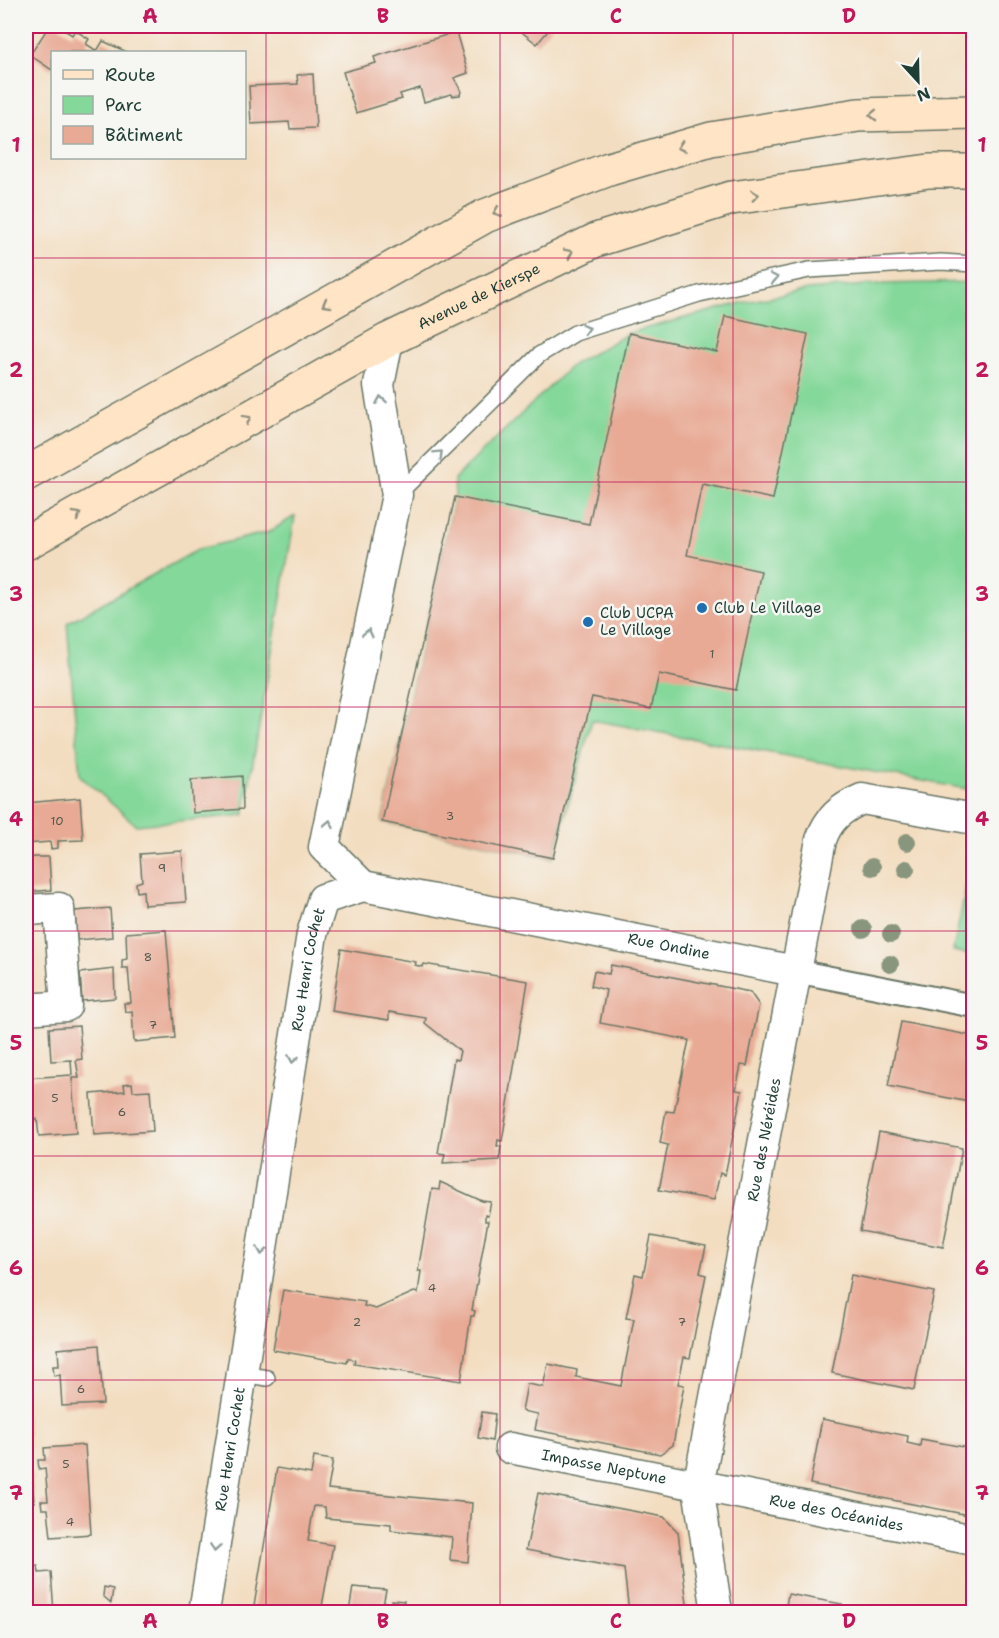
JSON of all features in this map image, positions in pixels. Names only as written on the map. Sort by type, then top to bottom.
[{"type":"main road","points":[[26,474],[485,216],[609,169],[711,139],[858,115],[974,112]]},
{"type":"main road","name":"Avenue de Kierspe","points":[[26,543],[388,340],[596,240],[731,198],[929,171],[974,171]]},
{"type":"street","points":[[363,886],[324,847],[397,495],[379,385],[388,340]]},
{"type":"street","name":"Rue des Néréides","points":[[717,1612],[698,1487],[821,840],[827,822],[849,805],[862,799],[974,819]]},
{"type":"street","name":"Rue Ondine","points":[[363,886],[974,1006]]},
{"type":"street","name":"Rue Henri Cochet","points":[[204,1612],[255,1376],[312,934],[323,899],[363,886]]},
{"type":"street","points":[[26,910],[59,908],[66,1006],[26,1009]]},
{"type":"street","name":"Impasse Neptune","points":[[510,1448],[698,1487]]},
{"type":"street","name":"Rue des Océanides","points":[[698,1487],[974,1540]]},
{"type":"lane","points":[[397,495],[539,355],[575,333],[699,294],[809,270],[941,262],[974,264]]},
{"type":"green space","name":"Club Le Village","points":[[973,282],[974,757],[966,789],[592,720],[553,858],[382,822],[455,497],[454,479],[572,365],[629,333],[741,303],[807,290],[878,284]]},
{"type":"green space","points":[[295,516],[244,815],[136,825],[80,776],[67,623],[199,549],[269,532]]},
{"type":"green space","points":[[967,883],[973,884],[973,955],[953,951]]},
{"type":"building","points":[[49,26],[58,26],[72,35],[75,30],[89,39],[86,44],[97,51],[51,51],[51,69],[30,55]]},
{"type":"building","points":[[514,26],[552,26],[537,44]]},
{"type":"building","points":[[456,32],[468,73],[454,78],[461,91],[460,95],[452,96],[451,94],[424,102],[420,88],[400,94],[402,99],[356,113],[343,72],[376,63],[374,57]]},
{"type":"building","points":[[103,41],[125,51],[97,51]]},
{"type":"building","points":[[313,74],[316,128],[290,129],[289,122],[251,124],[249,86],[298,84],[297,75]]},
{"type":"building","name":"Club UCPA Le Village","points":[[725,316],[808,334],[773,499],[702,484],[687,555],[761,571],[736,690],[659,674],[651,709],[592,697],[553,858],[382,822],[455,497],[589,524],[629,333],[717,352]]},
{"type":"building","points":[[242,776],[243,809],[193,813],[191,780]]},
{"type":"building","points":[[80,798],[83,840],[58,841],[58,848],[51,849],[50,842],[26,844],[26,803]]},
{"type":"building","points":[[182,851],[186,902],[144,905],[143,891],[137,892],[136,883],[142,881],[140,854]]},
{"type":"building","points":[[49,857],[51,890],[26,892],[26,858]]},
{"type":"building","points":[[110,908],[112,937],[77,940],[75,911]]},
{"type":"building","points":[[166,930],[175,1038],[134,1042],[132,1011],[125,1012],[124,1003],[131,1003],[128,968],[122,968],[122,960],[127,959],[126,933]]},
{"type":"building","points":[[341,949],[416,962],[415,965],[423,967],[424,964],[528,981],[502,1141],[498,1140],[497,1146],[501,1146],[499,1160],[443,1163],[445,1154],[438,1153],[454,1059],[458,1060],[460,1051],[425,1023],[426,1018],[389,1012],[389,1020],[332,1011]]},
{"type":"building","points":[[611,965],[750,992],[759,1005],[747,1066],[741,1065],[736,1090],[742,1091],[725,1175],[720,1173],[714,1200],[659,1190],[668,1145],[660,1143],[666,1111],[674,1112],[689,1040],[600,1023],[606,990],[591,986],[594,971],[609,974]]},
{"type":"building","points":[[114,969],[115,998],[82,1001],[80,973]]},
{"type":"building","points":[[901,1022],[974,1036],[974,1103],[888,1086]]},
{"type":"building","points":[[79,1026],[82,1059],[76,1060],[79,1078],[72,1078],[76,1133],[39,1136],[37,1119],[26,1120],[26,1078],[72,1075],[71,1060],[51,1061],[49,1028]]},
{"type":"building","points":[[132,1083],[133,1091],[150,1090],[153,1131],[94,1135],[91,1094],[125,1091],[124,1084]]},
{"type":"building","points":[[879,1132],[962,1148],[943,1247],[860,1231]]},
{"type":"building","points":[[440,1182],[482,1201],[491,1202],[488,1216],[485,1215],[485,1221],[488,1221],[472,1310],[475,1311],[474,1316],[471,1316],[461,1381],[354,1364],[355,1360],[348,1358],[347,1363],[273,1350],[283,1290],[365,1302],[364,1306],[376,1309],[414,1292],[418,1293],[421,1271],[418,1271],[432,1189],[439,1190]]},
{"type":"building","points":[[651,1236],[706,1246],[700,1273],[706,1275],[690,1358],[684,1357],[678,1384],[684,1385],[673,1445],[660,1454],[535,1430],[538,1414],[522,1411],[527,1384],[543,1387],[548,1364],[577,1370],[576,1377],[621,1386],[634,1319],[626,1318],[635,1274],[643,1276]]},
{"type":"building","points":[[851,1275],[934,1292],[914,1390],[832,1373]]},
{"type":"building","points":[[26,1320],[30,1352],[26,1352]]},
{"type":"building","points":[[99,1345],[103,1404],[62,1406],[60,1375],[54,1376],[53,1366],[59,1366],[58,1349]]},
{"type":"building","points":[[482,1412],[495,1414],[492,1441],[478,1438]]},
{"type":"building","points":[[26,1413],[29,1436],[26,1436]]},
{"type":"building","points":[[822,1419],[908,1436],[907,1443],[920,1446],[921,1439],[974,1449],[974,1516],[810,1484]]},
{"type":"building","points":[[85,1445],[91,1534],[51,1537],[48,1509],[42,1509],[41,1501],[48,1501],[45,1468],[39,1469],[38,1460],[45,1460],[44,1448]]},
{"type":"building","points":[[314,1457],[333,1460],[328,1489],[472,1503],[468,1562],[450,1560],[452,1537],[391,1530],[391,1524],[326,1518],[325,1507],[314,1506],[308,1541],[333,1545],[321,1612],[253,1612],[277,1468],[311,1474]]},
{"type":"building","points":[[26,1474],[32,1474],[34,1502],[26,1503]]},
{"type":"building","points":[[538,1493],[664,1517],[678,1532],[688,1612],[629,1612],[624,1569],[526,1550]]},
{"type":"building","points":[[38,1566],[39,1573],[51,1572],[54,1612],[26,1612],[26,1574],[31,1574],[30,1567]]},
{"type":"building","points":[[104,1587],[113,1589],[111,1603],[103,1596]]},
{"type":"building","points":[[353,1587],[386,1590],[383,1605],[392,1607],[392,1600],[404,1601],[402,1612],[349,1612]]},
{"type":"building","points":[[788,1594],[842,1604],[840,1612],[785,1612]]},
{"type":"place","name":"Club Le Village","points":[[702,608]]},
{"type":"place","name":"Club UCPA Le Village","points":[[588,622]]}]
